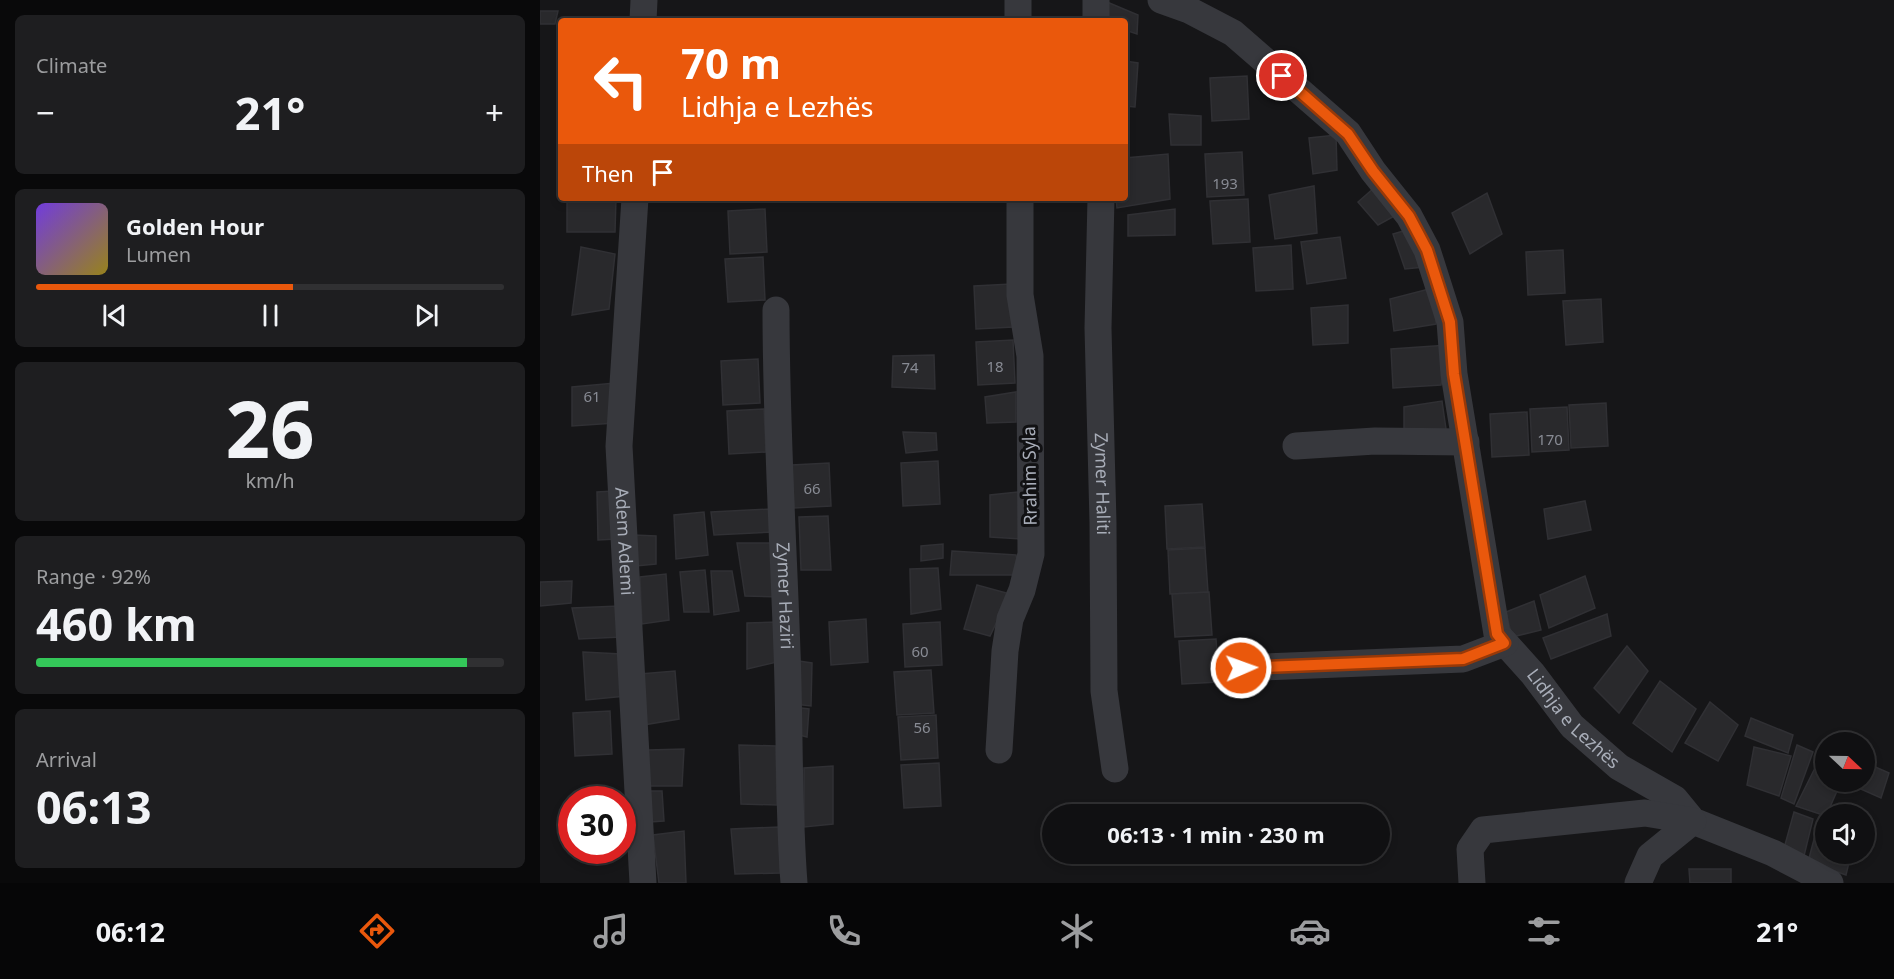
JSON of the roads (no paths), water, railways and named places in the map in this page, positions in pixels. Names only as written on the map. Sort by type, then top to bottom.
[{"type":"street","points":[[644,0],[644,18]]},
{"type":"street","points":[[1018,0],[1018,18]]},
{"type":"street","points":[[1096,0],[1096,18]]},
{"type":"street","name":"Lidhja e Lezhës","points":[[1161,0],[1189,10],[1233,33],[1348,134],[1373,171],[1409,216],[1427,250],[1450,322],[1454,374],[1497,634],[1533,674],[1572,726],[1619,767],[1675,800],[1693,821],[1773,852],[1830,883]]},
{"type":"street","name":"Adem Ademi","points":[[635,201],[619,446],[643,883]]},
{"type":"street","name":"Rrahim Syla","points":[[999,750],[1005,651],[1010,619],[1022,590],[1031,554],[1030,356],[1020,295],[1020,201]]},
{"type":"street","name":"Zymer Haliti","points":[[1101,201],[1098,328],[1104,691],[1115,769]]},
{"type":"street","name":"Zymer Haziri","points":[[776,310],[776,379],[794,883]]},
{"type":"street","points":[[1296,446],[1375,441],[1466,442]]},
{"type":"street","points":[[1241,668],[1463,659],[1504,643]]},
{"type":"street","points":[[1472,883],[1470,849],[1483,830],[1645,813],[1693,821]]},
{"type":"street","points":[[1638,883],[1650,856],[1693,821]]}]
